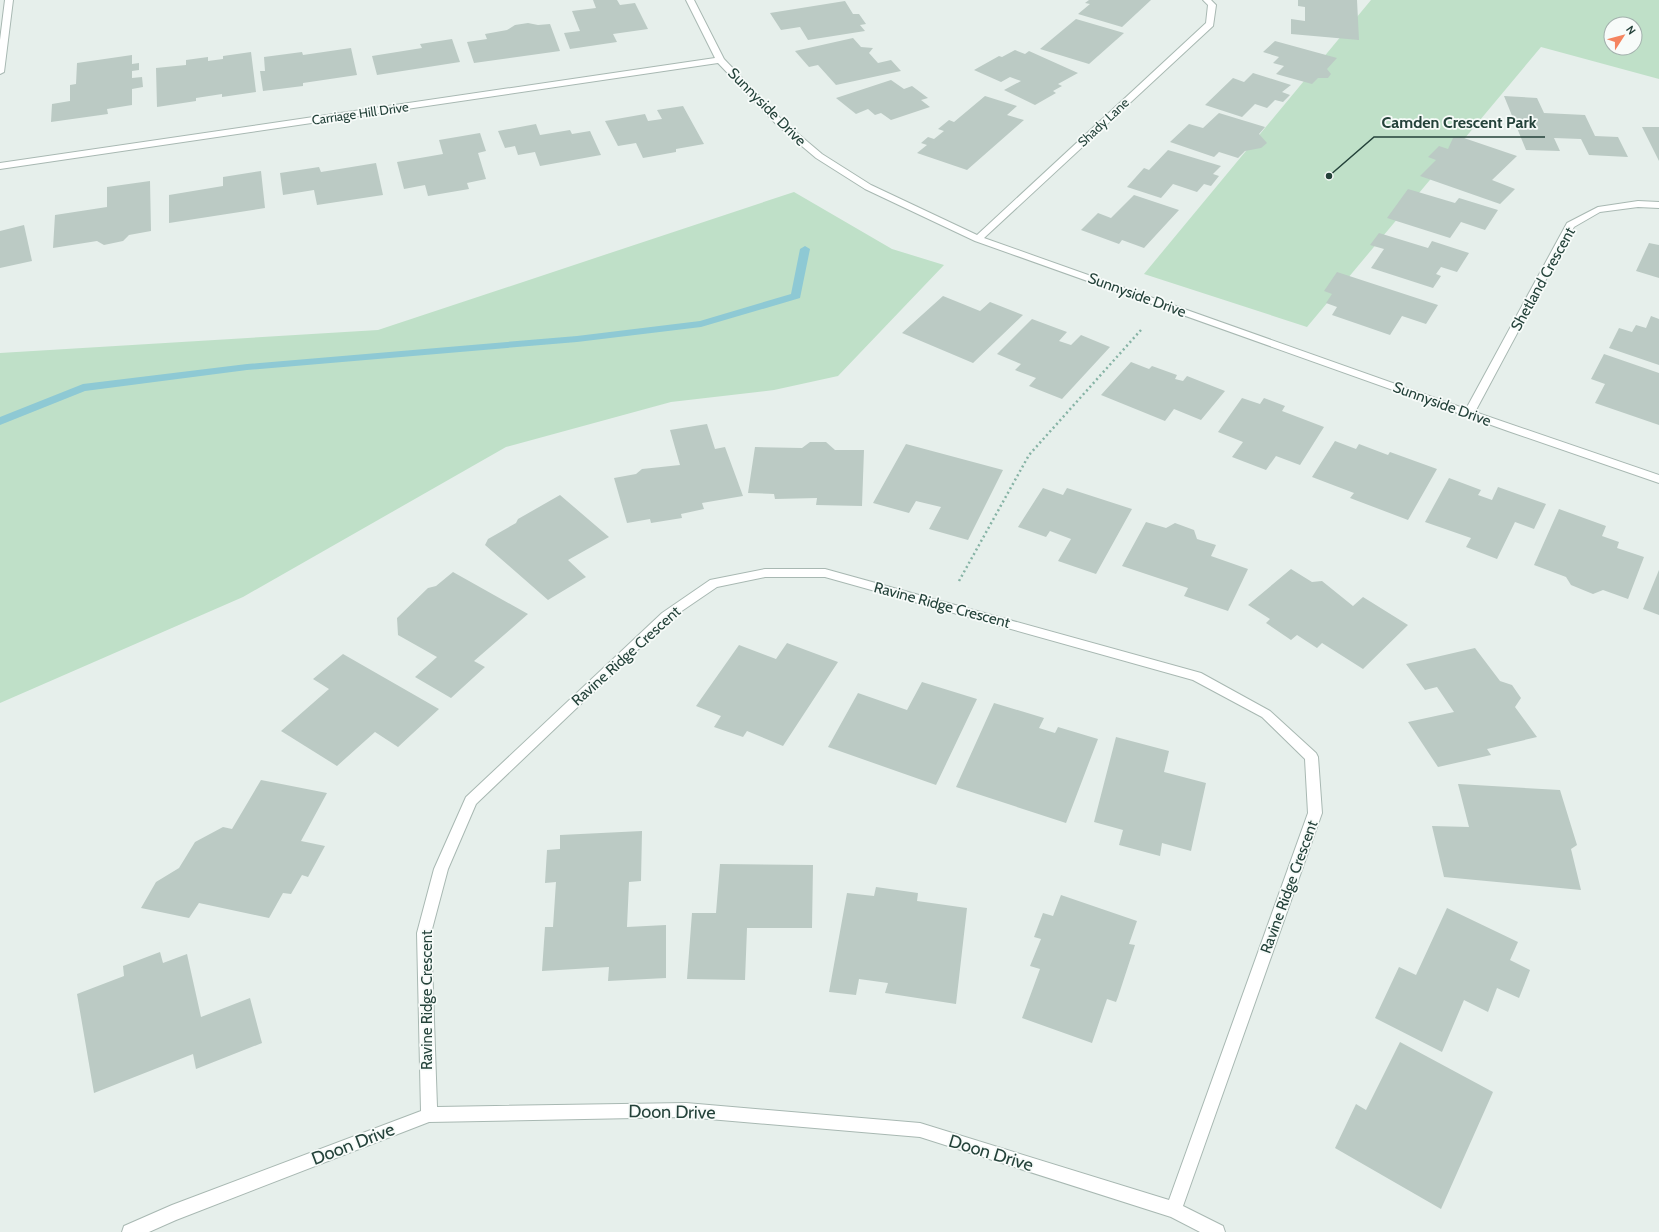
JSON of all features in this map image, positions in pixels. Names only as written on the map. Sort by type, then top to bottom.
[{"type":"street","points":[[0,72],[9,0]]},
{"type":"street","name":"Sunnyside Drive","points":[[690,0],[720,60],[780,124],[819,156],[868,187],[978,239],[1659,479]]},
{"type":"street","name":"Shady Lane","points":[[978,239],[1210,24],[1212,5],[1207,0]]},
{"type":"street","name":"Carriage Hill Drive","points":[[0,166],[720,60]]},
{"type":"street","name":"Shetland Crescent","points":[[1469,413],[1570,225],[1598,210],[1638,204],[1659,205]]},
{"type":"street","name":"Ravine Ridge Crescent","points":[[429,1115],[424,933],[441,869],[471,801],[666,616],[714,583],[765,573],[825,573],[1198,676],[1266,714],[1311,757],[1315,814],[1174,1210]]},
{"type":"street","name":"Doon Drive","points":[[130,1232],[180,1210],[429,1115],[686,1110],[920,1130],[1174,1210],[1217,1232]]},
{"type":"path","points":[[945,606],[1029,455],[1141,330]]},
{"type":"green space","points":[[1371,0],[1659,0],[1659,79],[1541,47],[1307,327],[1144,274]]},
{"type":"green space","points":[[794,192],[892,249],[944,265],[838,376],[774,390],[671,402],[506,447],[243,597],[0,703],[0,353],[378,330]]},
{"type":"building","points":[[593,0],[617,0],[620,5],[635,3],[648,29],[613,34],[617,42],[570,49],[564,33],[580,31],[572,11],[596,8]]},
{"type":"building","points":[[1089,0],[1151,0],[1122,27],[1078,14],[1090,4],[1085,3]]},
{"type":"building","points":[[1298,0],[1357,0],[1359,40],[1291,34],[1291,19],[1305,21],[1305,7],[1298,6]]},
{"type":"building","points":[[845,1],[853,14],[859,14],[866,24],[860,25],[865,31],[808,40],[800,27],[781,30],[770,13]]},
{"type":"building","points":[[1076,19],[1124,33],[1089,64],[1040,49]]},
{"type":"building","points":[[528,23],[538,25],[550,24],[560,51],[474,63],[467,42],[487,39],[485,34],[507,30],[515,25]]},
{"type":"building","points":[[853,38],[861,47],[873,48],[869,53],[878,63],[891,60],[901,71],[836,85],[818,65],[809,67],[795,51]]},
{"type":"building","points":[[452,39],[460,62],[377,75],[372,56],[422,48],[420,44]]},
{"type":"building","points":[[1275,41],[1337,58],[1327,69],[1331,74],[1328,78],[1318,78],[1312,84],[1276,74],[1284,66],[1273,63],[1279,57],[1263,52]]},
{"type":"building","points":[[351,48],[357,75],[303,83],[303,86],[263,91],[260,71],[265,71],[264,57],[302,52],[303,55]]},
{"type":"building","points":[[1015,50],[1025,54],[1029,51],[1078,73],[1058,84],[1062,86],[1053,91],[1056,93],[1035,105],[1004,90],[1021,81],[1010,77],[1001,82],[974,70],[999,56],[1002,57]]},
{"type":"building","points":[[251,52],[256,92],[222,97],[222,94],[196,98],[196,101],[157,107],[156,68],[186,65],[186,60],[208,57],[208,61],[223,59],[223,56]]},
{"type":"building","points":[[132,55],[132,64],[139,63],[139,70],[132,71],[132,78],[142,77],[143,87],[132,89],[132,105],[107,109],[108,114],[51,122],[52,104],[70,101],[70,85],[76,84],[77,63]]},
{"type":"building","points":[[1253,73],[1291,85],[1282,92],[1290,95],[1283,102],[1275,100],[1267,108],[1255,104],[1242,117],[1205,105],[1233,78],[1244,82]]},
{"type":"building","points":[[891,80],[904,89],[912,86],[928,98],[921,100],[930,107],[891,120],[881,113],[875,115],[868,109],[856,114],[836,98]]},
{"type":"building","points":[[985,96],[1017,106],[1007,115],[1024,120],[967,170],[917,153],[927,145],[921,143],[928,137],[934,139],[944,131],[938,129],[949,120],[954,122]]},
{"type":"building","points":[[1504,96],[1537,98],[1544,113],[1585,115],[1595,136],[1618,137],[1628,157],[1589,155],[1581,139],[1554,138],[1560,151],[1526,150]]},
{"type":"building","points":[[683,106],[704,144],[676,149],[676,152],[643,158],[636,143],[618,146],[605,121],[645,114],[648,121],[662,119],[657,110]]},
{"type":"building","points":[[1219,113],[1265,127],[1259,134],[1267,143],[1261,148],[1245,151],[1238,158],[1219,152],[1214,157],[1170,142],[1189,124],[1203,128]]},
{"type":"building","points":[[536,124],[540,135],[570,130],[572,134],[590,131],[601,155],[540,166],[535,152],[518,155],[515,146],[505,148],[498,131]]},
{"type":"building","points":[[1642,127],[1659,127],[1659,161]]},
{"type":"building","points":[[480,133],[486,151],[478,153],[486,179],[467,183],[469,189],[428,196],[425,185],[404,189],[397,162],[443,154],[439,140]]},
{"type":"building","points":[[1461,137],[1517,156],[1492,180],[1515,189],[1500,204],[1420,176],[1436,160],[1428,157],[1439,146],[1448,149],[1453,138]]},
{"type":"building","points":[[1168,150],[1221,166],[1213,174],[1219,176],[1211,186],[1204,184],[1197,192],[1173,184],[1161,198],[1127,187],[1144,168],[1149,170]]},
{"type":"building","points":[[376,163],[383,195],[317,205],[314,190],[283,195],[280,173],[319,167],[321,172]]},
{"type":"building","points":[[261,171],[265,208],[169,223],[169,195],[223,186],[223,177]]},
{"type":"building","points":[[150,181],[151,231],[129,235],[123,241],[104,245],[97,241],[53,248],[55,215],[107,207],[107,187]]},
{"type":"building","points":[[1408,189],[1455,203],[1459,198],[1498,210],[1485,230],[1461,222],[1450,238],[1387,218]]},
{"type":"building","points":[[1134,195],[1179,210],[1144,248],[1122,240],[1119,244],[1081,230],[1098,213],[1111,218]]},
{"type":"building","points":[[24,225],[32,261],[0,268],[0,231]]},
{"type":"building","points":[[1379,233],[1428,248],[1432,241],[1469,253],[1457,272],[1441,267],[1436,274],[1441,276],[1433,288],[1371,268],[1384,249],[1370,245]]},
{"type":"building","points":[[1649,243],[1659,245],[1659,278],[1636,271]]},
{"type":"building","points":[[1337,272],[1438,305],[1426,324],[1402,316],[1390,335],[1332,315],[1337,307],[1326,303],[1332,294],[1324,291]]},
{"type":"building","points":[[943,296],[980,311],[990,302],[1023,315],[973,363],[902,333]]},
{"type":"building","points":[[1651,316],[1659,319],[1659,365],[1609,348],[1619,328],[1632,332],[1636,325],[1646,328]]},
{"type":"building","points":[[1032,319],[1067,332],[1059,341],[1071,345],[1081,335],[1110,347],[1062,399],[1029,386],[1036,378],[1015,370],[1021,364],[997,354]]},
{"type":"building","points":[[1604,354],[1659,373],[1659,425],[1595,403],[1605,384],[1591,379]]},
{"type":"building","points":[[1131,362],[1149,369],[1152,366],[1177,375],[1175,379],[1183,381],[1187,376],[1225,391],[1201,420],[1174,409],[1165,421],[1101,395]]},
{"type":"building","points":[[1242,398],[1260,404],[1264,398],[1285,406],[1282,411],[1324,427],[1300,465],[1276,456],[1266,470],[1232,457],[1243,442],[1218,432]]},
{"type":"building","points":[[707,424],[715,449],[725,447],[743,496],[702,503],[704,509],[681,514],[682,518],[651,523],[650,519],[627,523],[614,478],[636,474],[642,469],[680,465],[670,430]]},
{"type":"building","points":[[1335,441],[1356,449],[1359,444],[1388,455],[1390,452],[1437,469],[1408,520],[1350,498],[1354,493],[1312,477]]},
{"type":"building","points":[[810,442],[826,442],[835,450],[864,450],[862,506],[816,505],[817,498],[775,499],[774,494],[748,493],[755,447],[802,448]]},
{"type":"building","points":[[906,444],[1003,470],[968,540],[929,529],[941,507],[916,501],[909,513],[873,503]]},
{"type":"building","points":[[1449,478],[1481,490],[1478,495],[1492,500],[1498,487],[1546,504],[1534,529],[1515,522],[1497,559],[1466,547],[1471,538],[1425,522]]},
{"type":"building","points":[[1043,488],[1063,495],[1067,488],[1132,509],[1096,574],[1058,561],[1071,539],[1050,531],[1046,537],[1018,527]]},
{"type":"building","points":[[560,495],[609,537],[568,560],[586,577],[548,600],[485,545],[488,539],[516,523],[518,519]]},
{"type":"building","points":[[1559,509],[1606,526],[1602,536],[1619,542],[1617,548],[1644,557],[1628,599],[1603,590],[1593,594],[1571,585],[1566,577],[1534,565]]},
{"type":"building","points":[[1146,522],[1166,528],[1175,523],[1194,530],[1197,539],[1216,545],[1211,556],[1248,569],[1228,611],[1184,596],[1188,588],[1122,566]]},
{"type":"building","points":[[1291,569],[1312,582],[1322,581],[1353,606],[1363,597],[1408,625],[1363,669],[1322,643],[1317,648],[1297,635],[1291,640],[1266,623],[1270,619],[1248,605]]},
{"type":"building","points":[[1659,570],[1659,615],[1643,609]]},
{"type":"building","points":[[453,572],[528,614],[474,661],[485,667],[451,698],[415,677],[437,657],[398,635],[397,618],[428,588],[436,586]]},
{"type":"building","points":[[787,643],[838,662],[783,746],[747,731],[743,737],[714,727],[721,716],[696,706],[739,645],[776,659]]},
{"type":"building","points":[[1475,648],[1500,681],[1512,685],[1521,698],[1515,707],[1537,737],[1487,749],[1491,755],[1438,767],[1408,722],[1454,712],[1437,687],[1425,690],[1406,664]]},
{"type":"building","points":[[343,654],[439,709],[398,747],[375,732],[337,766],[281,731],[329,689],[313,679]]},
{"type":"building","points":[[922,682],[977,699],[936,785],[828,747],[858,693],[907,710]]},
{"type":"building","points":[[994,703],[1044,718],[1039,728],[1055,733],[1058,727],[1098,739],[1066,823],[956,787]]},
{"type":"building","points":[[1116,737],[1169,751],[1164,772],[1206,783],[1191,851],[1162,843],[1160,856],[1119,845],[1123,830],[1094,822]]},
{"type":"building","points":[[261,780],[327,793],[301,841],[325,846],[308,877],[302,875],[291,894],[283,893],[269,918],[199,903],[189,918],[141,908],[156,882],[179,868],[195,842],[223,827],[232,829]]},
{"type":"building","points":[[1458,784],[1560,790],[1577,845],[1571,849],[1581,890],[1444,877],[1432,826],[1469,827]]},
{"type":"building","points":[[642,831],[641,881],[629,882],[627,927],[666,925],[666,978],[608,981],[609,967],[542,971],[545,927],[553,927],[556,882],[545,883],[547,850],[560,849],[560,835]]},
{"type":"building","points":[[720,864],[813,865],[812,928],[747,928],[745,980],[687,979],[692,913],[716,913]]},
{"type":"building","points":[[876,887],[918,893],[917,901],[967,908],[956,1004],[885,993],[888,983],[859,979],[856,995],[829,992],[847,893],[874,896]]},
{"type":"building","points":[[1061,895],[1137,921],[1129,944],[1135,945],[1118,997],[1116,1002],[1107,999],[1092,1043],[1022,1018],[1040,969],[1030,966],[1041,939],[1034,937],[1043,913],[1053,916]]},
{"type":"building","points":[[1447,908],[1518,942],[1510,960],[1530,970],[1519,998],[1497,988],[1488,1012],[1464,1000],[1442,1052],[1375,1018],[1399,967],[1416,975]]},
{"type":"building","points":[[160,952],[163,963],[187,954],[201,1017],[250,998],[262,1043],[196,1069],[193,1054],[94,1093],[77,994],[124,976],[123,966]]},
{"type":"building","points":[[1400,1042],[1493,1092],[1441,1209],[1335,1148],[1356,1104],[1366,1110]]},
{"type":"waterway","points":[[0,421],[83,388],[247,367],[577,339],[701,324],[796,296],[805,249]]},
{"type":"place","name":"Camden Crescent Park","points":[[1329,176]]}]
